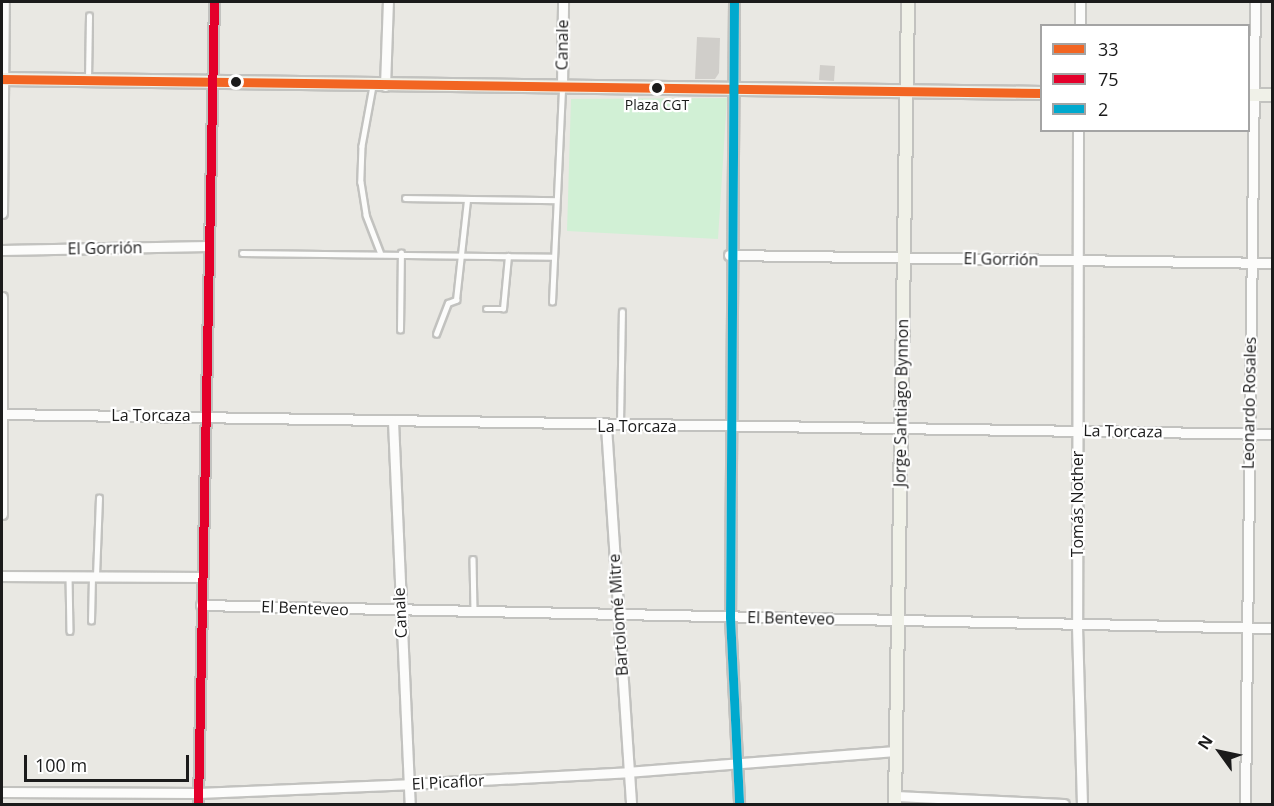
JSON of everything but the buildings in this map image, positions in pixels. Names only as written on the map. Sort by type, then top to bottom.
[{"type":"street","points":[[2,213],[4,2]]},
{"type":"street","points":[[198,804],[214,2]]},
{"type":"street","points":[[379,86],[388,2]]},
{"type":"street","name":"Canale","points":[[562,88],[563,2]]},
{"type":"street","points":[[734,2],[729,255],[730,617],[734,763],[739,804]]},
{"type":"street","name":"Jorge Santiago Bynnon","points":[[895,800],[908,2]]},
{"type":"street","points":[[1080,2],[1080,24]]},
{"type":"street","name":"Leonardo Rosales","points":[[1245,804],[1251,95],[1255,2]]},
{"type":"street","points":[[2,79],[379,86],[1040,93]]},
{"type":"street","points":[[1251,95],[1272,95]]},
{"type":"street","name":"Tomás Nother","points":[[1078,132],[1077,626],[1082,804]]},
{"type":"street","name":"El Gorrión","points":[[2,250],[208,246]]},
{"type":"street","name":"El Gorrión","points":[[729,255],[1272,263]]},
{"type":"street","points":[[2,297],[2,514]]},
{"type":"street","name":"La Torcaza","points":[[2,414],[606,426],[1272,434]]},
{"type":"street","name":"Canale","points":[[393,421],[410,804]]},
{"type":"street","name":"Bartolomé Mitre","points":[[606,426],[631,804]]},
{"type":"street","points":[[2,576],[202,577]]},
{"type":"street","name":"El Benteveo","points":[[201,604],[400,611],[618,614],[1077,626],[1272,628]]},
{"type":"street","name":"El Picaflor","points":[[2,792],[198,793],[409,784],[628,772],[894,752]]},
{"type":"street","points":[[895,800],[1064,804]]},
{"type":"lane","points":[[88,16],[88,80]]},
{"type":"lane","points":[[379,86],[362,146],[361,182],[366,215],[380,252]]},
{"type":"lane","points":[[552,302],[562,88]]},
{"type":"lane","points":[[405,198],[556,200]]},
{"type":"lane","points":[[436,334],[448,303],[456,300],[463,255],[467,200]]},
{"type":"lane","points":[[242,253],[380,252],[554,257]]},
{"type":"lane","points":[[399,330],[401,253]]},
{"type":"lane","points":[[486,309],[503,309],[508,256]]},
{"type":"lane","points":[[620,426],[622,312]]},
{"type":"lane","points":[[91,621],[99,498]]},
{"type":"lane","points":[[473,559],[474,612]]},
{"type":"lane","points":[[69,576],[70,631]]},
{"type":"green space","name":"Plaza CGT","points":[[727,98],[718,239],[567,231],[571,99]]},
{"type":"transit line","name":"75","points":[[198,804],[214,2]]},
{"type":"transit line","name":"2","points":[[734,2],[730,617],[739,804]]},
{"type":"transit line","name":"33","points":[[2,79],[1040,93]]},
{"type":"place","name":"Plaza CGT","points":[[657,88]]}]
